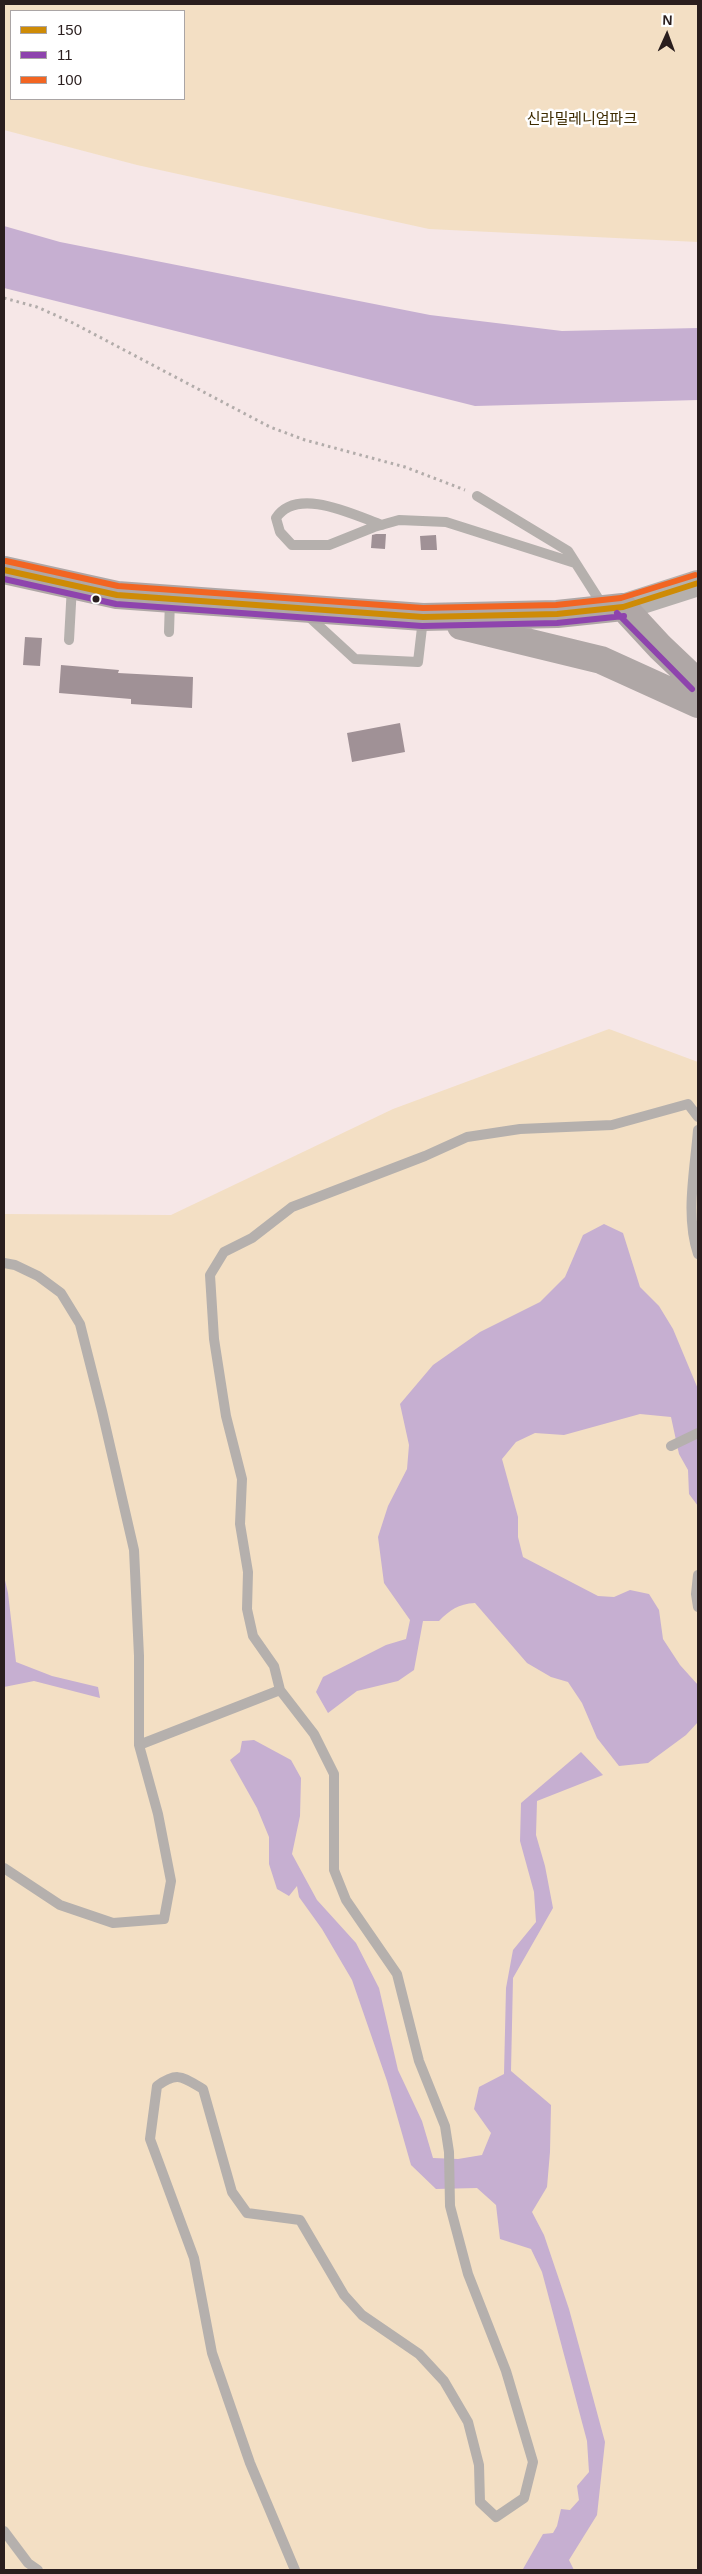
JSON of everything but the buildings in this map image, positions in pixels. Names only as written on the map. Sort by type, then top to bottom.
[{"type":"main road","points":[[4,570],[117,595],[423,617],[557,614],[614,608],[660,647],[698,683]]},
{"type":"main road","points":[[423,617],[601,660],[698,704]]},
{"type":"street","points":[[614,608],[698,583]]},
{"type":"lane","points":[[477,496],[568,551],[575,563],[614,608]]},
{"type":"lane","points":[[382,525],[306,502],[291,504],[282,510],[276,518],[280,532],[292,545],[310,547],[329,545],[399,520],[446,522],[575,563]]},
{"type":"lane","points":[[69,640],[72,585]]},
{"type":"lane","points":[[169,632],[170,599]]},
{"type":"lane","points":[[300,608],[355,659],[418,662],[423,617]]},
{"type":"lane","points":[[295,2570],[250,2463],[212,2353],[194,2258],[150,2139],[156,2086],[171,2076],[182,2077],[203,2089],[232,2192],[247,2213],[300,2220],[344,2295],[362,2315],[419,2354],[444,2381],[468,2422],[478,2465],[480,2502],[496,2517],[524,2498],[533,2462],[506,2371],[468,2274],[450,2206],[449,2152],[445,2126],[419,2060],[397,1974],[346,1900],[334,1870],[334,1774],[314,1734],[280,1690],[274,1666],[254,1636],[247,1609],[248,1572],[240,1524],[242,1478],[226,1416],[214,1339],[210,1275],[224,1252],[252,1238],[292,1207],[425,1156],[467,1137],[520,1128],[612,1124],[688,1104],[698,1116]]},
{"type":"lane","points":[[698,1130],[692,1204],[693,1238],[698,1254]]},
{"type":"lane","points":[[4,1263],[38,1276],[61,1293],[80,1324],[134,1550],[139,1656],[139,1746],[158,1814],[171,1881],[164,1920],[113,1923],[60,1905],[4,1868]]},
{"type":"lane","points":[[671,1446],[698,1433]]},
{"type":"lane","points":[[698,1575],[696,1594],[698,1607]]},
{"type":"lane","points":[[139,1746],[280,1690]]},
{"type":"lane","points":[[4,2531],[28,2563],[38,2570]]},
{"type":"path","points":[[4,298],[37,307],[73,322],[270,427],[305,440],[405,467],[477,496]]},
{"type":"green space","name":"신라밀레니엄파크","points":[[4,4],[698,4],[698,242],[429,229],[137,165],[4,130]]},
{"type":"green space","points":[[609,1029],[698,1062],[698,2570],[4,2570],[4,1214],[171,1215],[393,1109]]},
{"type":"shaded area","points":[[4,226],[60,242],[430,315],[562,331],[698,328],[698,400],[475,406],[4,288]]},
{"type":"shaded area","points":[[604,1224],[623,1233],[640,1287],[659,1306],[673,1329],[698,1389],[698,1506],[689,1494],[688,1470],[679,1454],[671,1417],[640,1414],[564,1435],[535,1433],[516,1442],[502,1459],[518,1517],[518,1537],[523,1557],[598,1596],[614,1597],[630,1590],[649,1594],[659,1610],[663,1639],[680,1665],[698,1685],[698,1722],[686,1735],[648,1763],[619,1766],[597,1738],[582,1703],[568,1682],[551,1677],[527,1663],[475,1603],[455,1608],[439,1621],[423,1621],[414,1670],[398,1681],[357,1691],[328,1713],[316,1692],[323,1677],[386,1645],[406,1639],[410,1620],[384,1583],[378,1537],[388,1506],[407,1469],[409,1445],[400,1404],[433,1365],[480,1332],[540,1302],[565,1277],[583,1235]]},
{"type":"shaded area","points":[[4,1576],[8,1593],[16,1662],[52,1676],[98,1687],[100,1698],[34,1681],[4,1687]]},
{"type":"shaded area","points":[[254,1740],[291,1760],[301,1778],[300,1816],[292,1854],[317,1900],[356,1943],[379,1988],[398,2070],[422,2121],[433,2158],[458,2159],[482,2155],[491,2133],[474,2109],[479,2087],[504,2074],[506,1988],[513,1950],[536,1922],[534,1892],[520,1841],[521,1803],[581,1752],[603,1775],[537,1801],[536,1835],[545,1866],[553,1908],[513,1978],[511,2071],[551,2105],[547,2187],[532,2212],[544,2235],[569,2309],[605,2442],[597,2515],[569,2560],[574,2570],[523,2569],[543,2534],[553,2533],[557,2526],[561,2509],[570,2510],[579,2500],[577,2486],[589,2472],[587,2441],[542,2272],[531,2249],[500,2239],[496,2205],[477,2188],[436,2189],[411,2165],[387,2081],[352,1980],[322,1929],[299,1897],[297,1886],[289,1896],[277,1889],[269,1864],[269,1837],[257,1808],[230,1760],[240,1752],[242,1741]]},
{"type":"transit line","name":"100","points":[[6,561],[118,586],[423,608],[556,605],[621,598],[695,575]]},
{"type":"transit line","name":"150","points":[[4,570],[117,595],[423,617],[557,614],[623,607],[698,583]]},
{"type":"transit line","name":"11","points":[[4,579],[116,604],[422,626],[557,623],[624,616]]},
{"type":"transit line","name":"11","points":[[617,613],[692,689]]}]
